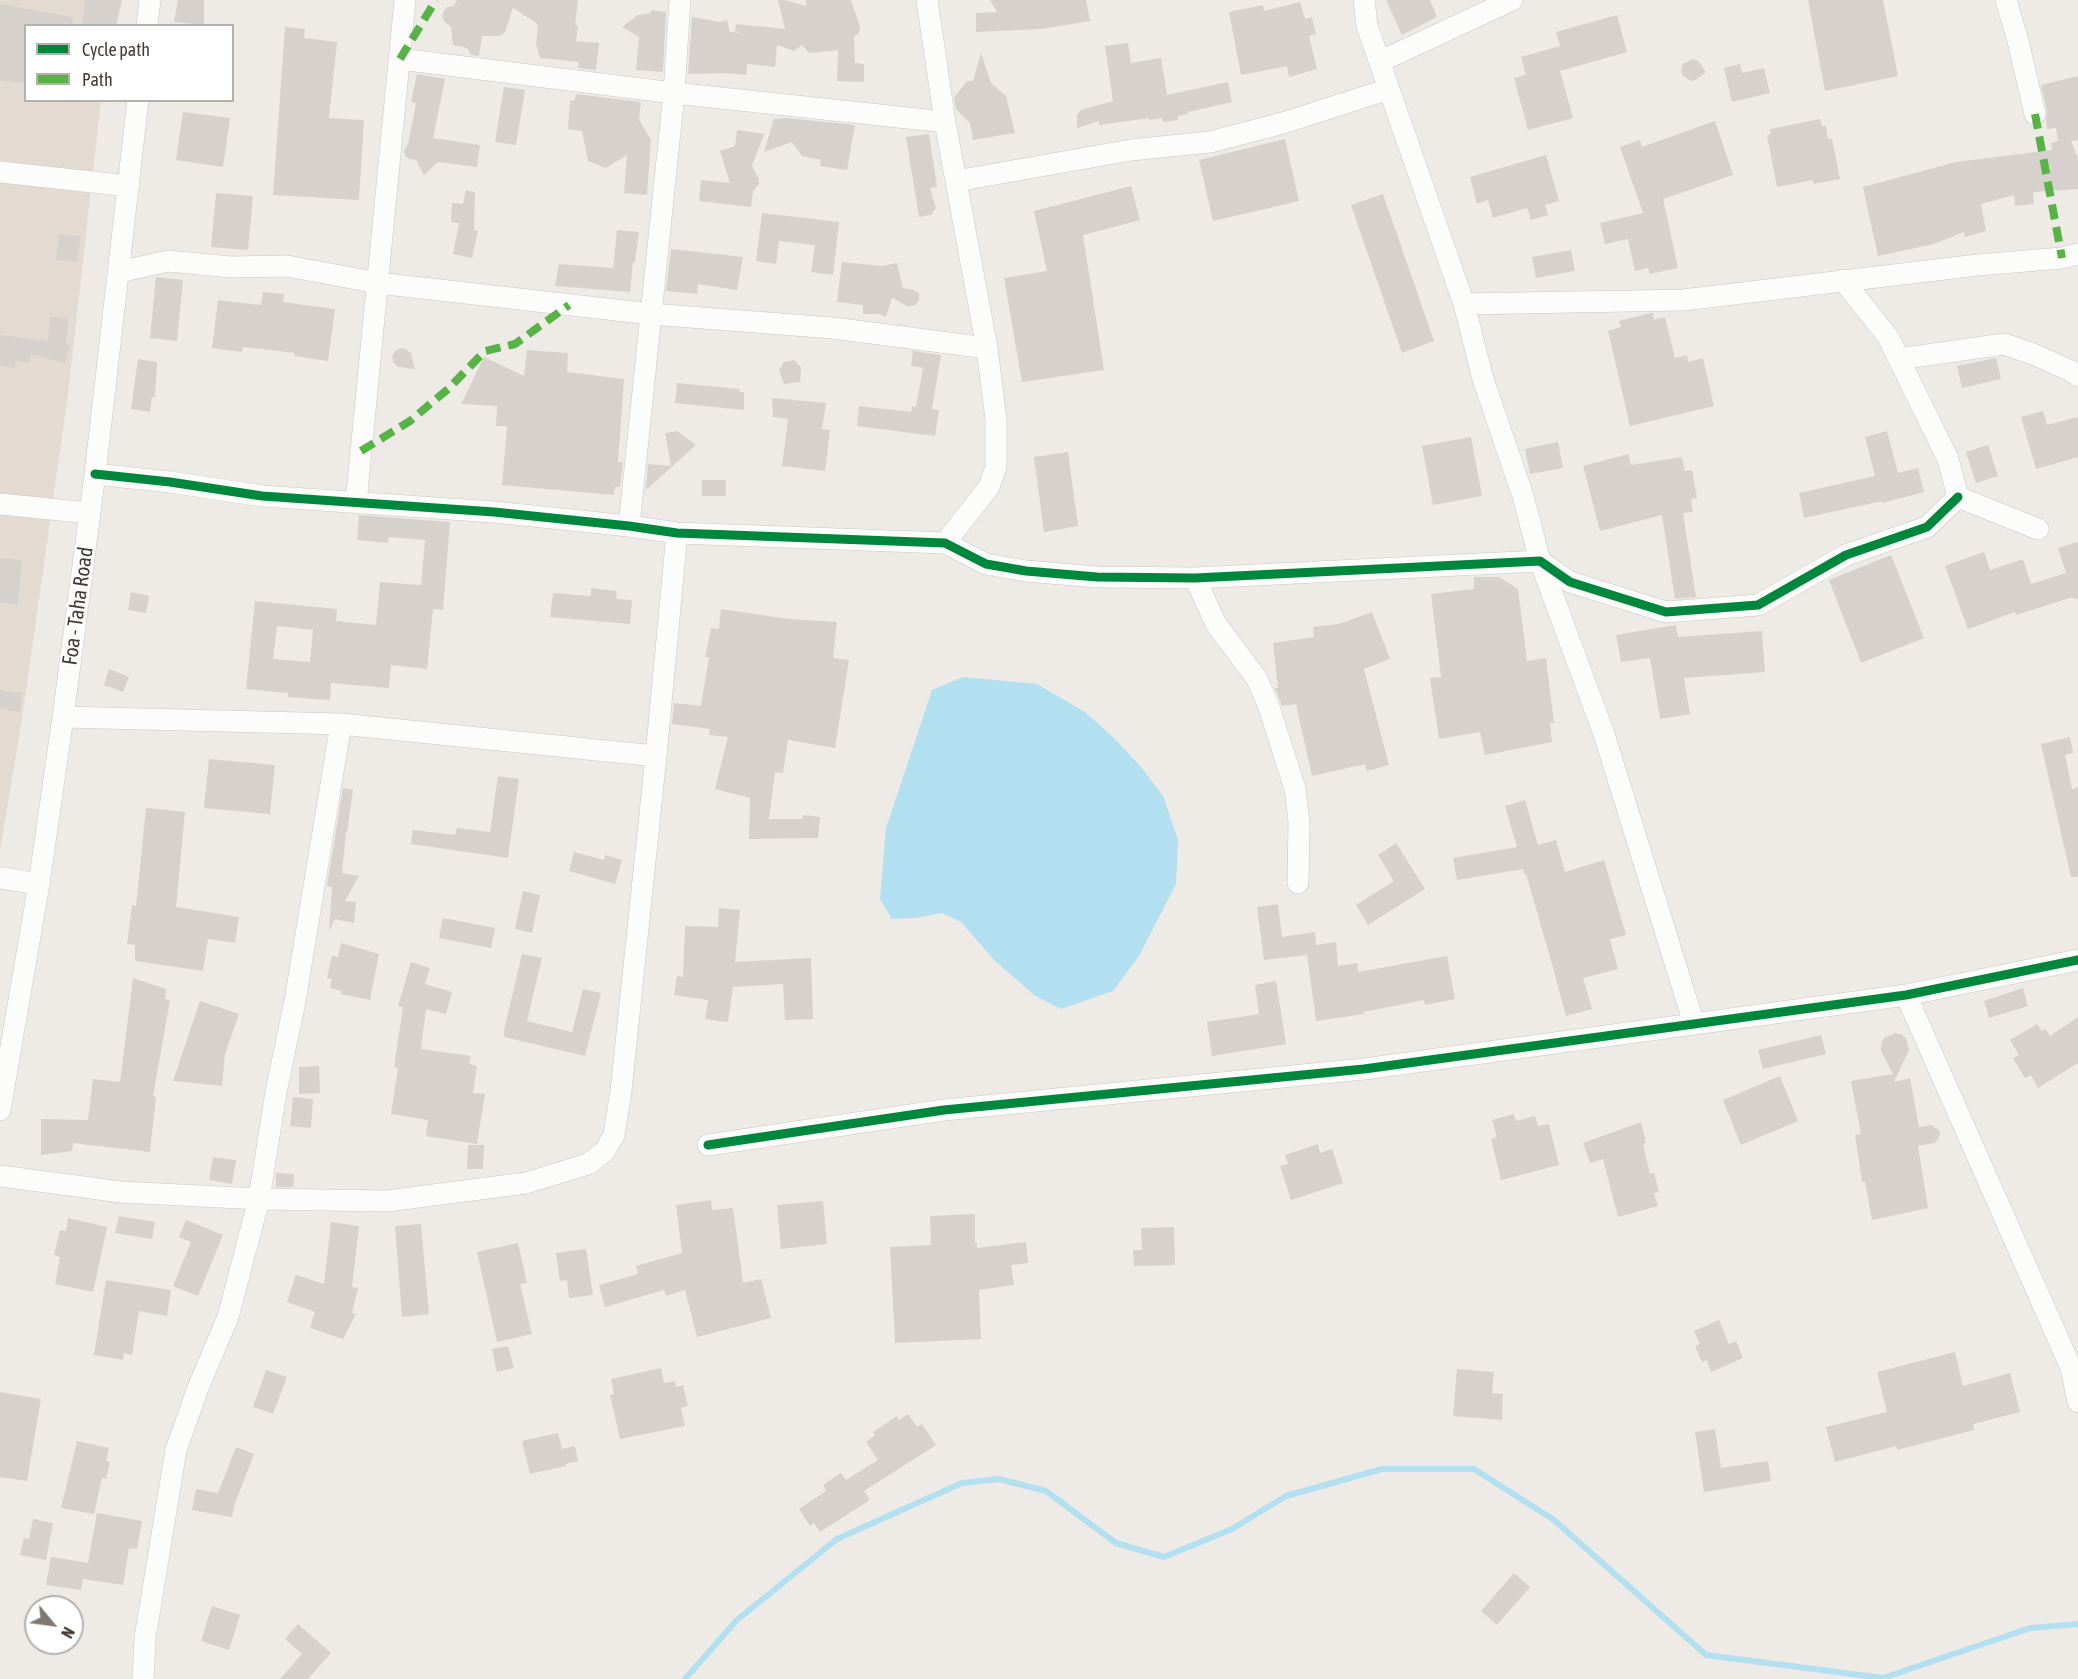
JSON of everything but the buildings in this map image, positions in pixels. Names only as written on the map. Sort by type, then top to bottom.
[{"type":"street","points":[[147,24],[150,0]]},
{"type":"street","points":[[356,503],[405,0]]},
{"type":"street","points":[[629,526],[674,93],[680,0]]},
{"type":"street","points":[[927,0],[945,122],[987,348],[996,419],[996,467],[989,487],[945,543]]},
{"type":"street","points":[[1364,0],[1366,26],[1464,304],[1483,379],[1523,496],[1540,561],[1604,734],[1694,1024]]},
{"type":"street","points":[[1379,62],[1512,0]]},
{"type":"street","points":[[2006,0],[2035,114]]},
{"type":"street","points":[[400,59],[674,93],[945,122]]},
{"type":"street","points":[[957,181],[1131,150],[1210,142],[1283,123],[1389,89]]},
{"type":"street","name":"Foa - Taha Road","points":[[0,1110],[39,884],[63,717],[95,474],[138,102]]},
{"type":"street","points":[[0,172],[129,186]]},
{"type":"street","points":[[1464,304],[1683,300],[1843,280],[2062,258],[2078,254]]},
{"type":"street","points":[[119,272],[168,261],[231,267],[287,266],[378,283],[651,314],[833,328],[987,348]]},
{"type":"street","points":[[1843,280],[1888,337],[1948,459],[1958,497]]},
{"type":"street","points":[[1899,359],[2004,344],[2033,354],[2078,376]]},
{"type":"street","points":[[95,474],[170,482],[262,496],[494,513],[677,533],[945,543],[986,564],[1026,571],[1097,577],[1195,578],[1540,561],[1570,582],[1666,612],[1758,605],[1846,555],[1926,527],[1958,497]]},
{"type":"street","points":[[1958,497],[2038,529]]},
{"type":"street","points":[[0,504],[90,513]]},
{"type":"street","points":[[0,1176],[121,1192],[259,1199],[387,1201],[525,1184],[588,1164],[604,1152],[614,1135],[621,1091],[677,533]]},
{"type":"street","points":[[1195,578],[1216,624],[1257,679],[1269,707],[1295,789],[1299,822],[1298,883]]},
{"type":"street","points":[[63,717],[341,724],[656,756]]},
{"type":"street","points":[[143,1679],[145,1638],[176,1450],[198,1388],[228,1317],[259,1199],[341,724]]},
{"type":"street","points":[[0,878],[39,884]]},
{"type":"street","points":[[708,1145],[944,1110],[1364,1069],[1906,995],[2078,960]]},
{"type":"street","points":[[1906,995],[2071,1368],[2078,1402]]},
{"type":"shaded area","points":[[0,0],[113,0],[110,24],[24,24],[24,102],[101,102],[67,402],[22,719],[0,851]]},
{"type":"water","points":[[963,677],[1037,684],[1085,712],[1141,767],[1163,796],[1178,840],[1176,884],[1139,956],[1113,991],[1061,1009],[1034,995],[995,961],[961,922],[942,913],[892,919],[880,899],[886,828],[932,690]]},
{"type":"waterway","points":[[685,1679],[737,1620],[837,1539],[962,1483],[999,1479],[1046,1491],[1116,1543],[1164,1557],[1232,1529],[1286,1496],[1382,1469],[1474,1469],[1554,1520],[1706,1655],[1883,1678],[2030,1628],[2078,1624]]},
{"type":"marked path","points":[[400,59],[436,0]]},
{"type":"marked path","points":[[2035,114],[2062,258]]},
{"type":"marked path","points":[[361,451],[410,421],[448,389],[485,351],[515,344],[569,305]]},
{"type":"cycle path","points":[[95,474],[170,482],[262,496],[494,512],[677,533],[945,543],[986,564],[1026,571],[1097,577],[1195,578],[1540,561],[1570,582],[1666,612],[1758,605],[1846,555],[1927,527],[1958,497]]},
{"type":"cycle path","points":[[708,1145],[944,1110],[1364,1069],[1906,995],[2078,960]]}]
